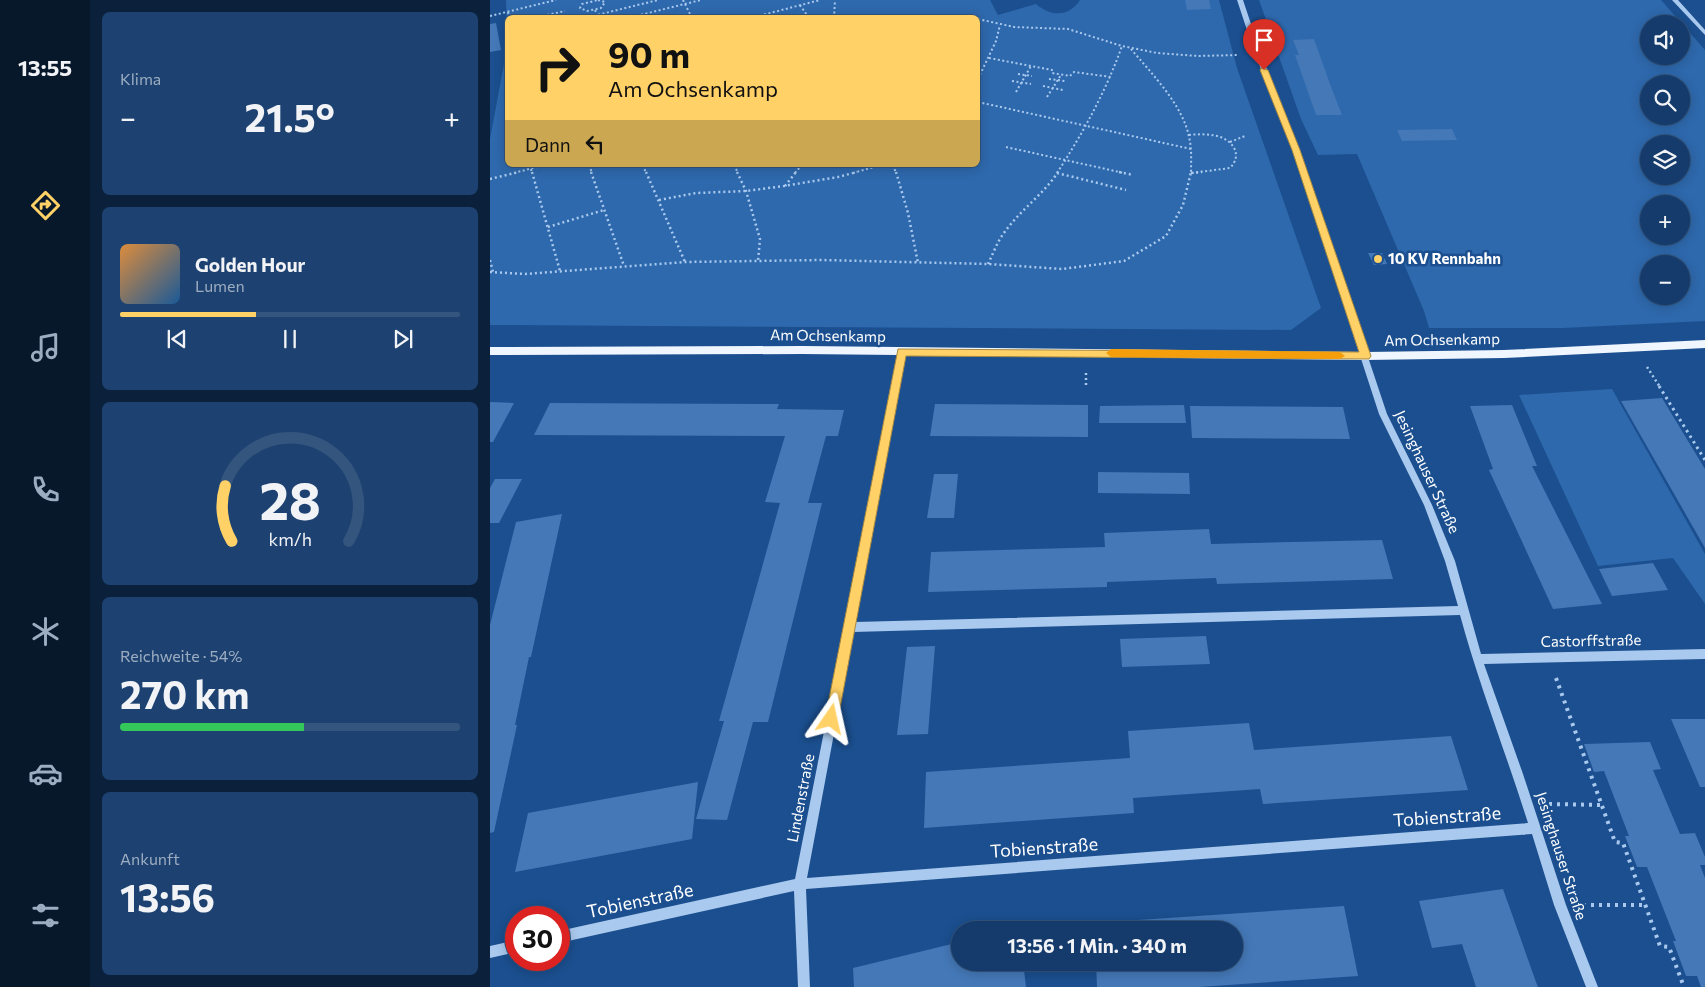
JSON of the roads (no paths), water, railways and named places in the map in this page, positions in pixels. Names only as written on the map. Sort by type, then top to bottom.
[{"type":"main road","name":"Am Ochsenkamp","points":[[490,351],[1366,356],[1504,354],[1705,344]]},
{"type":"street","name":"Jesinghauser Straße","points":[[1240,0],[1258,54],[1296,150],[1366,356],[1383,414],[1432,514],[1450,561],[1477,659],[1528,803],[1560,905],[1592,987]]},
{"type":"street","points":[[1674,0],[1705,33]]},
{"type":"street","name":"Lindenstraße","points":[[804,987],[800,884],[902,352]]},
{"type":"street","points":[[849,627],[1463,610]]},
{"type":"street","name":"Castorffstraße","points":[[1477,659],[1705,654]]},
{"type":"street","name":"Tobienstraße","points":[[570,934],[800,884],[1536,828]]},
{"type":"street","points":[[490,952],[505,949]]},
{"type":"place","name":"10 KV Rennbahn","points":[[1378,259]]}]
